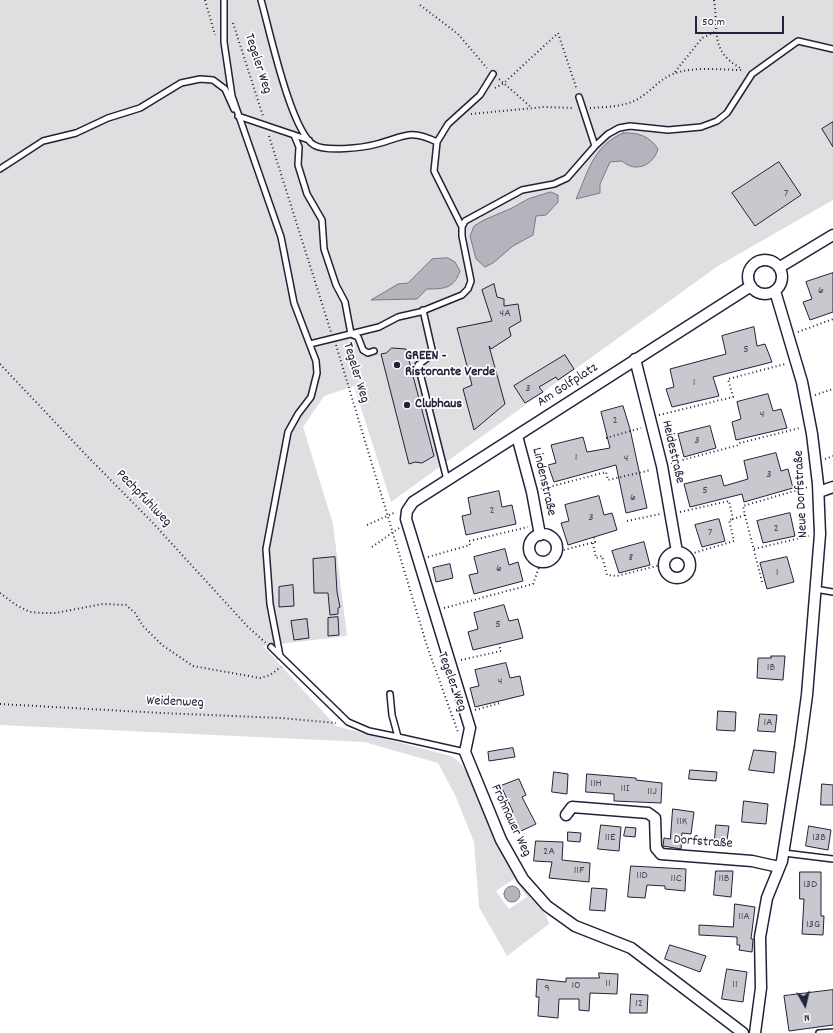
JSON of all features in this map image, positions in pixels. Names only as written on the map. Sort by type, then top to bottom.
[{"type":"street","points":[[780,268],[833,235]]},
{"type":"street","points":[[768,260],[776,263],[780,268],[783,279],[775,291],[762,294],[757,292],[751,286],[748,274],[750,268],[756,262],[768,260]]},
{"type":"street","name":"Am Golfplatz","points":[[406,516],[413,502],[751,286]]},
{"type":"street","name":"Neue Dorfstraße","points":[[775,291],[789,335],[805,399],[818,488],[820,534],[807,695],[784,853]]},
{"type":"street","name":"Heidestraße","points":[[635,359],[662,467],[681,553],[690,564],[689,569],[683,576],[678,578],[670,576],[665,571],[664,564]]},
{"type":"street","name":"Lindenstraße","points":[[517,436],[532,492],[540,530],[553,539],[557,545],[556,552]]},
{"type":"street","points":[[818,488],[833,487]]},
{"type":"street","points":[[406,516],[418,560],[470,728],[465,752]]},
{"type":"street","name":"Lindenstraße","points":[[540,530],[531,541],[530,550],[534,559],[541,562]]},
{"type":"street","points":[[541,562],[550,560],[556,552]]},
{"type":"street","points":[[664,564],[668,555],[681,553]]},
{"type":"street","name":"Frohnauer Weg","points":[[465,752],[501,840],[523,879],[547,906],[575,926],[631,948],[743,1033]]},
{"type":"street","name":"Dorfstraße","points":[[566,815],[572,807],[648,813],[655,818],[656,848],[661,854],[752,861],[779,868]]},
{"type":"street","points":[[755,1033],[761,988],[760,937],[767,898],[784,853]]},
{"type":"lane","points":[[224,0],[224,42],[232,96],[238,117],[281,237],[294,303],[316,361],[317,373],[311,397],[298,414],[288,432],[266,549],[270,604],[280,656]]},
{"type":"lane","points":[[261,0],[289,100],[296,118],[313,144],[328,149],[376,145],[407,134],[427,137],[437,142]]},
{"type":"lane","points":[[462,227],[471,217],[522,190],[554,184],[567,178],[595,146],[608,134],[619,128],[630,126],[668,130],[709,125],[717,121],[727,113],[752,74],[798,40],[833,49]]},
{"type":"lane","points":[[310,344],[379,327],[398,317],[423,310],[457,297],[468,289],[471,281],[471,272],[462,236],[462,227],[434,171],[437,142],[448,124],[480,95],[493,74]]},
{"type":"lane","points":[[0,169],[43,142],[76,133],[108,118],[140,108],[181,83],[200,79],[213,80],[225,89],[238,117],[309,140]]},
{"type":"lane","points":[[580,97],[582,108],[595,146]]},
{"type":"lane","points":[[294,135],[299,147],[298,165],[307,194],[322,220],[324,249],[336,285],[346,302],[351,334]]},
{"type":"lane","points":[[423,310],[434,354],[418,365],[447,480]]},
{"type":"lane","points":[[351,334],[358,337],[363,350],[368,353],[374,351]]},
{"type":"lane","points":[[815,589],[833,592]]},
{"type":"lane","points":[[271,647],[348,722],[369,731],[465,752]]},
{"type":"lane","points":[[390,694],[392,715],[398,737]]},
{"type":"lane","points":[[784,853],[833,859]]},
{"type":"lane","points":[[820,1033],[833,1032]]},
{"type":"path","points":[[714,0],[717,31],[722,54],[732,64],[752,74]]},
{"type":"path","points":[[420,5],[458,34],[493,74],[532,108]]},
{"type":"path","name":"Tegeler Weg","points":[[233,22],[334,338],[427,646],[465,752]]},
{"type":"path","points":[[674,73],[702,38],[717,31]]},
{"type":"path","points":[[480,95],[504,83],[558,33],[580,97]]},
{"type":"path","points":[[458,116],[532,108],[619,106],[640,98],[663,79],[674,73],[698,70],[743,70]]},
{"type":"path","points":[[789,335],[833,319]]},
{"type":"path","points":[[606,438],[651,421],[733,397],[728,379],[796,361]]},
{"type":"path","name":"Pechpfuhlweg","points":[[0,364],[152,522],[248,627],[271,647]]},
{"type":"path","points":[[805,399],[833,389]]},
{"type":"path","points":[[532,492],[606,472],[608,480],[662,467],[738,445],[740,443],[810,426]]},
{"type":"path","points":[[762,582],[743,506],[818,488]]},
{"type":"path","points":[[626,521],[729,501],[733,519]]},
{"type":"path","points":[[367,525],[400,511],[406,516],[393,532],[372,547]]},
{"type":"path","points":[[681,553],[734,541],[729,520],[745,515]]},
{"type":"path","points":[[418,560],[470,545],[468,542],[540,530]]},
{"type":"path","points":[[754,548],[820,534]]},
{"type":"path","points":[[556,552],[595,542],[594,537]]},
{"type":"path","points":[[592,543],[596,558],[602,556],[607,575],[617,576],[664,564]]},
{"type":"path","points":[[434,610],[533,584],[541,562]]},
{"type":"path","points":[[0,593],[16,605],[30,612],[55,613],[103,604],[126,605],[135,613],[143,626],[162,645],[193,666],[260,678],[270,675],[282,666]]},
{"type":"path","points":[[450,663],[501,651],[499,644]]},
{"type":"path","points":[[466,713],[500,703],[500,701]]},
{"type":"path","name":"Weidenweg","points":[[0,704],[348,722]]},
{"type":"shaded area","points":[[0,0],[833,0],[833,200],[718,266],[391,502],[354,386],[324,396],[303,427],[333,524],[347,636],[263,646],[336,726],[451,756],[459,762],[471,780],[493,836],[505,860],[530,897],[544,912],[549,924],[507,956],[479,907],[474,842],[455,795],[438,763],[364,742],[0,725]],"holes":[[[514,879],[527,897],[509,909],[496,891]]]},
{"type":"shaded area","points":[[623,133],[638,134],[647,138],[658,149],[656,155],[648,163],[638,167],[632,167],[622,161],[610,162],[600,184],[600,193],[576,199],[588,170],[598,152],[613,138]]},
{"type":"shaded area","points":[[551,192],[558,195],[558,202],[546,215],[536,216],[533,235],[513,246],[493,263],[485,267],[476,259],[470,236],[474,226],[528,199]]},
{"type":"shaded area","points":[[448,258],[455,262],[460,271],[458,277],[451,285],[438,289],[427,289],[417,299],[371,300],[398,284],[408,283],[432,259]]},
{"type":"shaded area","points":[[512,886],[518,888],[520,894],[518,900],[512,902],[506,900],[504,894],[506,888]]},
{"type":"building","points":[[833,122],[833,147],[822,129]]},
{"type":"building","points":[[779,162],[801,195],[755,226],[732,193]]},
{"type":"building","points":[[833,273],[833,312],[810,320],[803,302],[812,299],[806,282]]},
{"type":"building","points":[[494,284],[497,297],[504,299],[504,306],[518,304],[521,321],[509,328],[511,336],[491,349],[489,346],[505,404],[474,430],[463,389],[472,385],[457,328],[492,321],[482,290]]},
{"type":"building","points":[[754,327],[757,346],[765,344],[772,362],[713,377],[719,396],[672,407],[666,389],[674,387],[670,369],[726,354],[722,336]]},
{"type":"building","name":"Clubhaus","points":[[392,348],[406,349],[434,456],[422,463],[415,462],[409,464],[381,354],[386,353]]},
{"type":"building","points":[[565,355],[574,369],[558,380],[556,377],[539,387],[543,392],[525,403],[514,386]]},
{"type":"building","points":[[768,394],[773,411],[781,409],[787,428],[736,440],[732,422],[741,419],[737,402]]},
{"type":"building","points":[[623,406],[630,429],[647,508],[626,513],[616,465],[554,482],[548,465],[556,463],[551,445],[583,437],[587,452],[610,448],[601,412]]},
{"type":"building","points":[[710,426],[716,448],[684,457],[678,434]]},
{"type":"building","points":[[776,453],[781,471],[788,469],[793,488],[744,502],[742,494],[690,507],[684,484],[721,475],[724,486],[748,479],[744,461]]},
{"type":"building","points":[[499,491],[502,507],[512,505],[516,524],[466,535],[462,516],[471,514],[468,498]]},
{"type":"building","points":[[599,496],[604,515],[612,513],[617,530],[568,545],[561,523],[569,521],[565,505]]},
{"type":"building","points":[[790,513],[795,536],[763,543],[757,521]]},
{"type":"building","points":[[719,519],[725,541],[702,547],[695,525]]},
{"type":"building","points":[[644,542],[650,565],[619,573],[612,551]]},
{"type":"building","points":[[505,549],[509,565],[518,562],[523,581],[474,594],[469,575],[478,573],[474,557]]},
{"type":"building","points":[[335,557],[337,592],[340,607],[338,608],[338,614],[330,615],[328,593],[314,593],[313,559]]},
{"type":"building","points":[[787,557],[794,582],[767,589],[760,563]]},
{"type":"building","points":[[450,564],[453,578],[436,582],[433,568]]},
{"type":"building","points":[[293,585],[294,606],[279,607],[279,587]]},
{"type":"building","points":[[504,605],[509,621],[518,619],[523,638],[473,650],[468,632],[478,629],[474,613]]},
{"type":"building","points":[[338,617],[339,635],[328,636],[328,618]]},
{"type":"building","points":[[307,619],[309,638],[294,640],[291,621]]},
{"type":"building","points":[[771,656],[785,656],[783,680],[757,678],[758,658],[771,658]]},
{"type":"building","points":[[506,663],[510,678],[520,676],[524,695],[475,707],[470,688],[479,686],[475,670]]},
{"type":"building","points":[[718,711],[736,712],[735,731],[717,730]]},
{"type":"building","points":[[760,714],[777,715],[775,732],[758,731]]},
{"type":"building","points":[[513,748],[515,757],[489,761],[488,752]]},
{"type":"building","points":[[754,750],[776,752],[774,773],[749,770]]},
{"type":"building","points":[[690,770],[717,772],[716,781],[689,779]]},
{"type":"building","points":[[554,772],[568,774],[567,794],[552,792]]},
{"type":"building","points":[[587,774],[636,778],[636,780],[662,783],[661,803],[614,801],[614,794],[586,792]]},
{"type":"building","points":[[519,779],[526,795],[522,797],[536,824],[519,832],[511,814],[513,812],[501,786]]},
{"type":"building","points":[[822,784],[833,785],[833,805],[821,805]]},
{"type":"building","points":[[744,801],[768,804],[766,824],[742,822]]},
{"type":"building","points":[[673,809],[694,812],[691,834],[682,833],[681,849],[663,846],[664,838],[670,839]]},
{"type":"building","points":[[601,825],[621,827],[619,851],[598,849]]},
{"type":"building","points":[[716,825],[729,826],[727,840],[715,839]]},
{"type":"building","points":[[809,826],[831,830],[828,850],[806,846]]},
{"type":"building","points":[[626,827],[636,828],[635,837],[624,836]]},
{"type":"building","points":[[568,832],[581,833],[580,842],[568,841]]},
{"type":"building","points":[[536,841],[563,842],[562,860],[590,863],[589,882],[549,878],[552,862],[534,861]]},
{"type":"building","points":[[631,866],[686,869],[685,891],[665,889],[665,886],[647,885],[645,898],[628,897]]},
{"type":"building","points":[[716,871],[733,871],[731,897],[714,895]]},
{"type":"building","points":[[800,872],[821,872],[821,916],[824,916],[823,935],[802,934],[804,899],[800,899]]},
{"type":"building","points":[[592,888],[607,889],[605,911],[590,910]]},
{"type":"building","points":[[735,904],[755,907],[751,939],[753,939],[752,952],[739,950],[740,945],[737,945],[737,937],[699,935],[699,925],[733,927]]},
{"type":"building","points":[[670,945],[706,956],[700,972],[665,959]]},
{"type":"building","points":[[727,969],[747,972],[743,1002],[722,999]]},
{"type":"building","points":[[599,973],[618,974],[617,994],[590,993],[589,1011],[579,1010],[579,999],[559,999],[558,1018],[538,1016],[539,997],[536,997],[537,979],[566,982],[566,978],[599,978]]},
{"type":"building","points":[[833,990],[833,1025],[789,1031],[784,996]]},
{"type":"building","points":[[631,994],[648,995],[647,1013],[630,1013]]},
{"type":"place","name":"GREEN - Ristorante Verde","points":[[397,365]]},
{"type":"place","name":"Clubhaus","points":[[407,405]]}]
